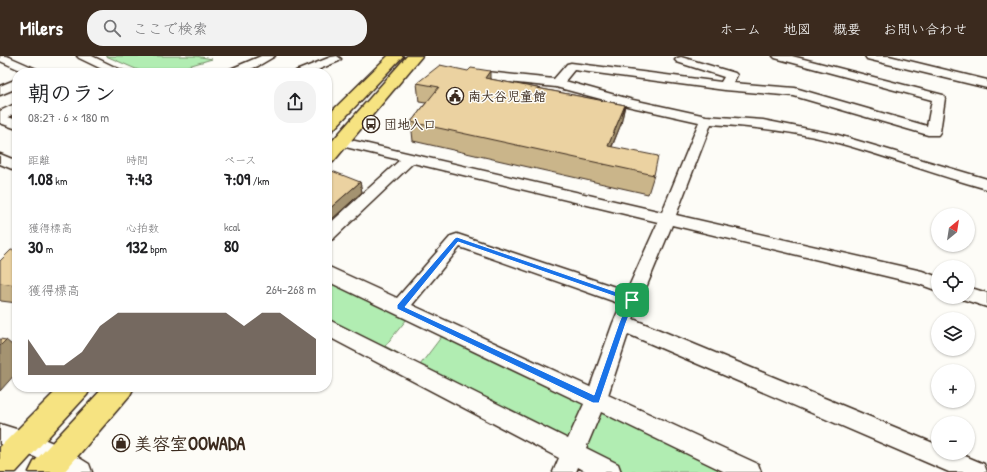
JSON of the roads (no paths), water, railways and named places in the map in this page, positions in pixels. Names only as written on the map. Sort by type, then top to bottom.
[{"type":"highway","points":[[332,120],[381,56]]},
{"type":"highway","points":[[332,121],[396,56]]},
{"type":"highway","points":[[332,153],[423,57]]},
{"type":"highway","points":[[0,468],[13,438],[72,392]]},
{"type":"highway","points":[[51,465],[117,392]]},
{"type":"street","points":[[83,56],[96,68]]},
{"type":"street","points":[[243,68],[268,56]]},
{"type":"street","points":[[557,83],[571,66],[725,86],[795,92],[933,132],[939,98],[779,56]]},
{"type":"street","points":[[872,56],[987,84]]},
{"type":"street","points":[[0,57],[25,68]]},
{"type":"street","points":[[312,68],[335,59]]},
{"type":"street","points":[[681,60],[731,75],[725,86]]},
{"type":"street","points":[[488,76],[557,83],[631,103],[706,120],[763,124],[838,139],[943,172],[987,184]]},
{"type":"street","points":[[0,91],[12,85]]},
{"type":"street","points":[[0,117],[12,110]]},
{"type":"street","points":[[0,117],[12,123]]},
{"type":"street","points":[[564,472],[596,400],[622,323],[667,219],[706,120]]},
{"type":"street","points":[[342,142],[409,159],[922,278],[931,281]]},
{"type":"street","points":[[0,158],[12,164]]},
{"type":"street","points":[[332,230],[409,159]]},
{"type":"street","points":[[400,307],[457,240],[632,300]]},
{"type":"street","points":[[332,275],[750,472]]},
{"type":"street","points":[[975,296],[987,300]]},
{"type":"street","points":[[622,323],[976,472]]},
{"type":"street","points":[[332,330],[610,472]]},
{"type":"street","points":[[13,438],[51,465],[81,472]]},
{"type":"place","name":"南大谷児童館","points":[[455,96]]},
{"type":"place","name":"団地入口","points":[[371,124]]},
{"type":"place","name":"美容室OOWADA","points":[[121,443]]}]
